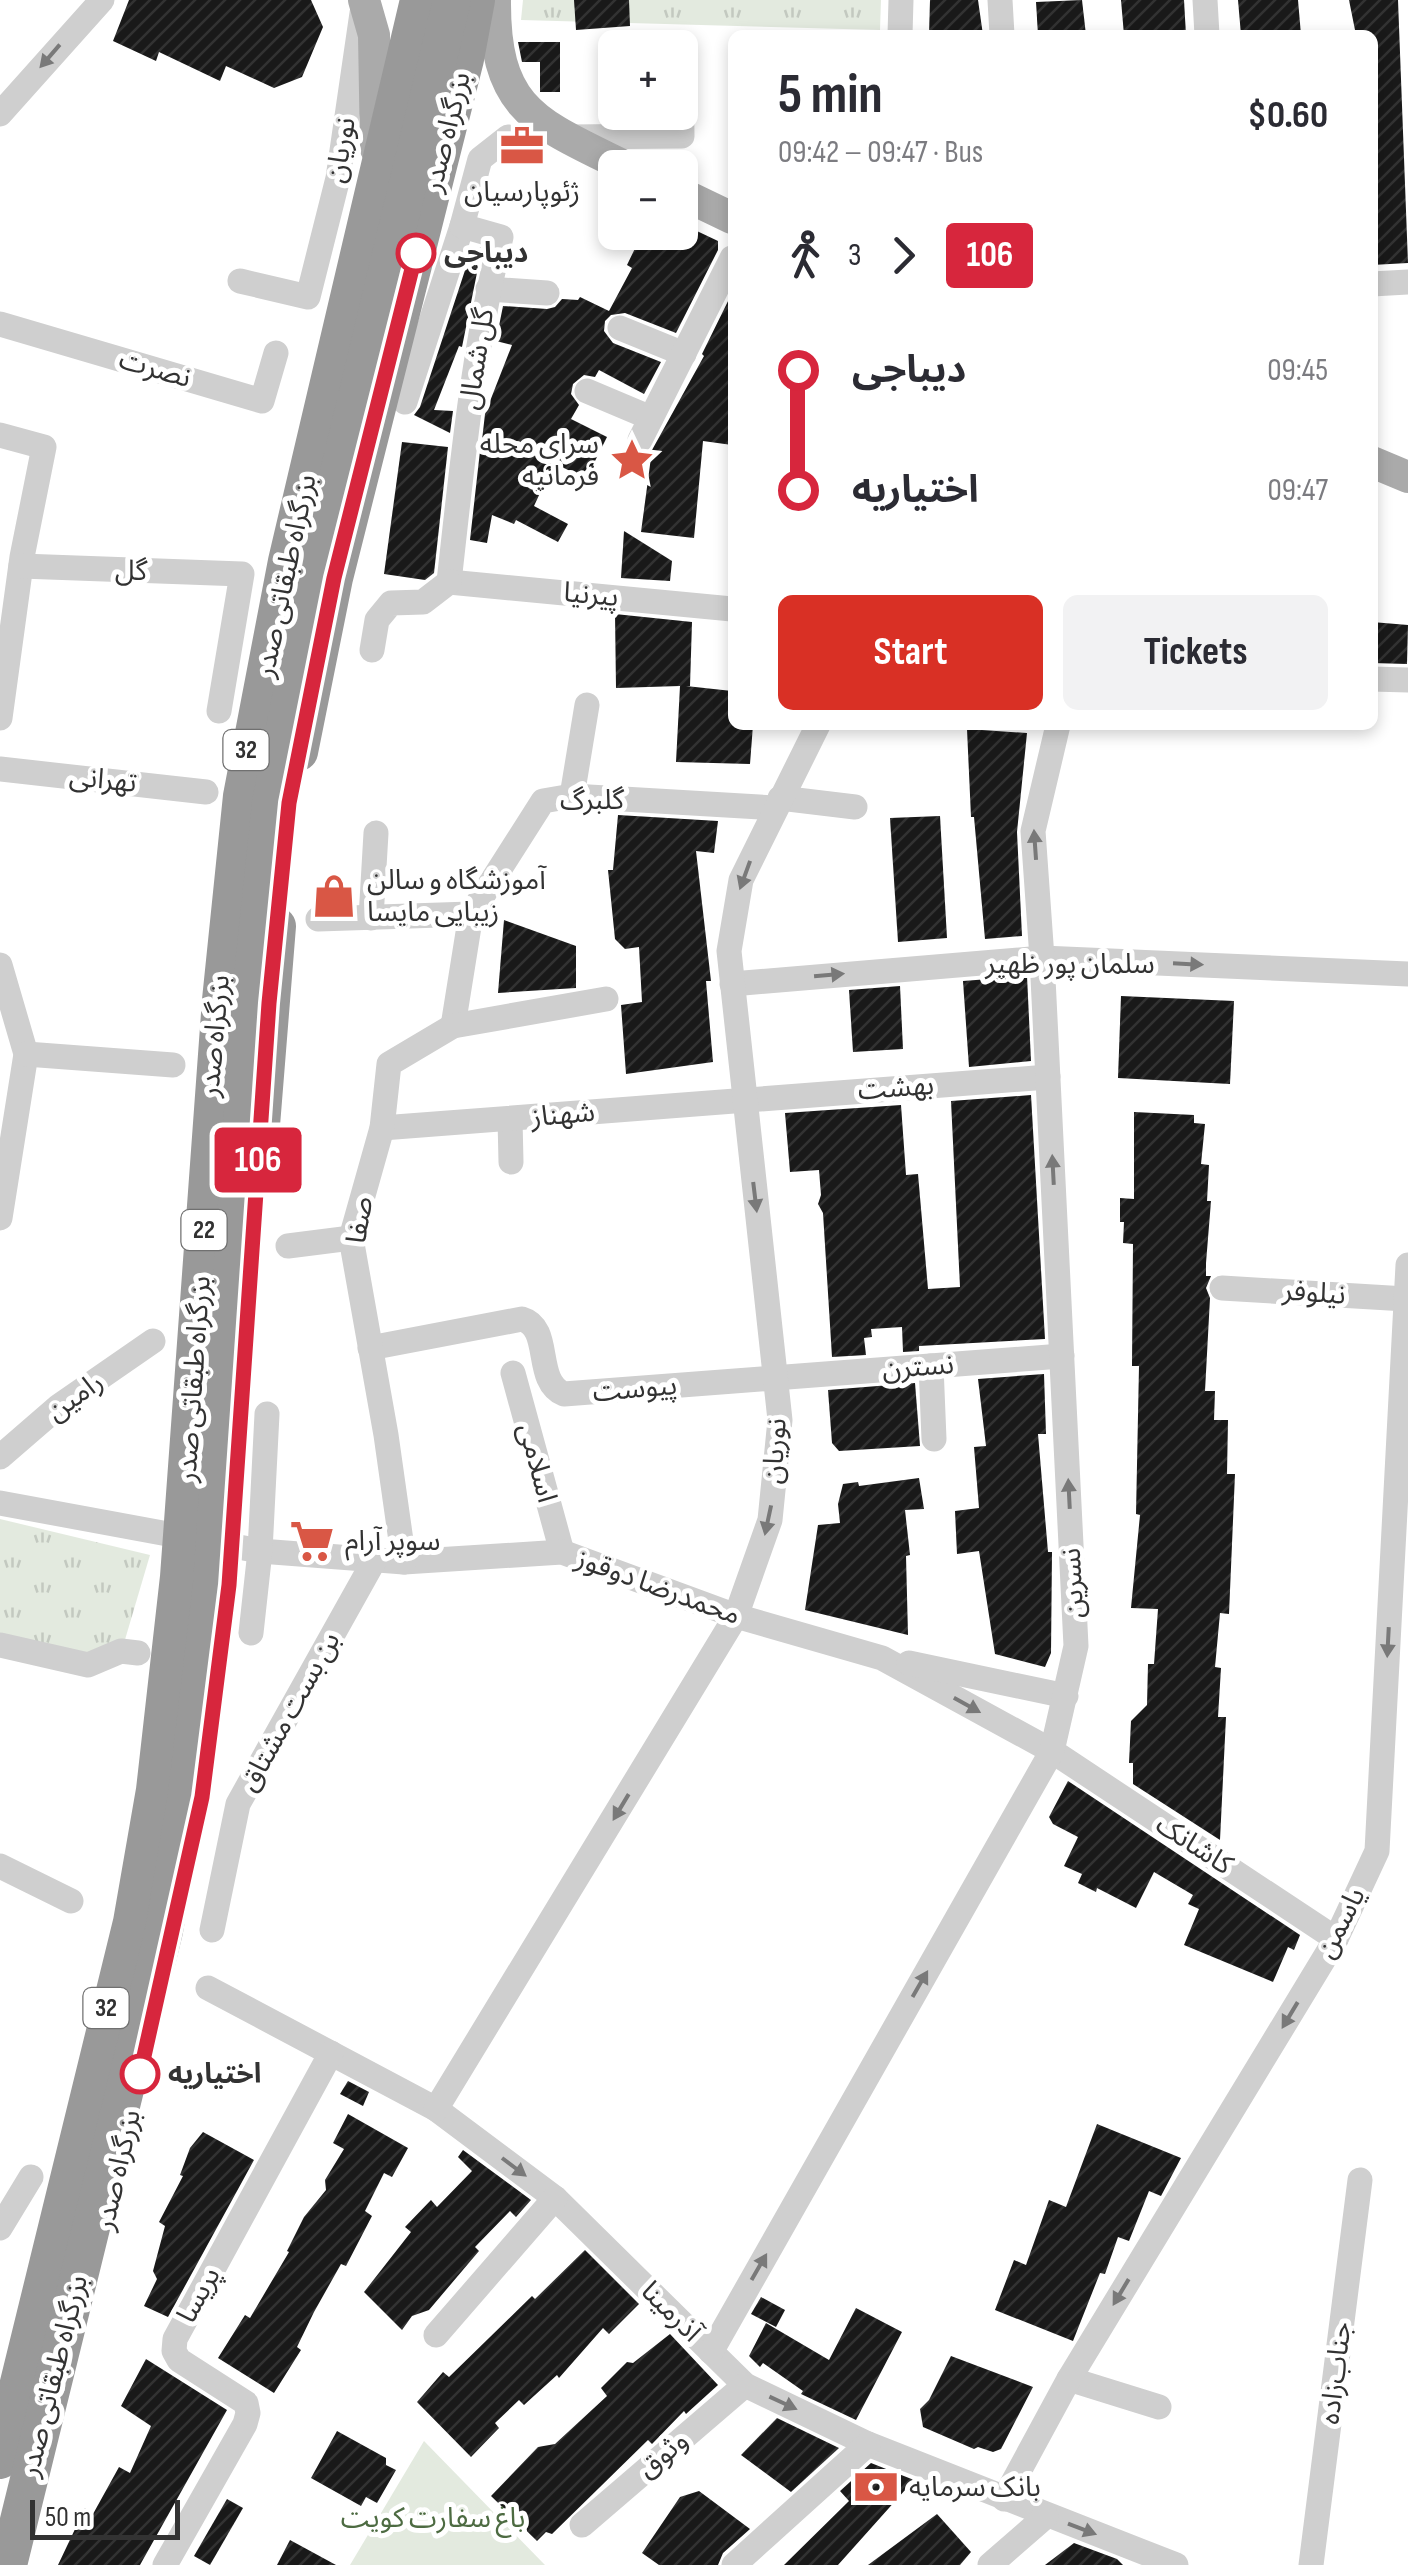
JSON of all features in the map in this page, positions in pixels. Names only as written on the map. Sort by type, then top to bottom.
[{"type":"highway","name":"بزرگراه صدر","points":[[0,2433],[127,1922],[150,1788],[173,1577],[217,999],[238,795],[282,559],[416,0]]},
{"type":"highway","name":"بزرگراه طبقاتی صدر","points":[[0,2460],[132,1922],[155,1790],[179,1578],[221,1000],[242,796],[287,561],[408,56],[416,0]]},
{"type":"highway","name":"بزرگراه طبقاتی صدر","points":[[21,2563],[168,1911],[187,1794],[212,1584],[250,1004],[271,803],[313,581],[452,0]]},
{"type":"highway","name":"بزرگراه صدر","points":[[21,2563],[174,1933],[202,1797],[229,1585],[247,1539],[269,1003],[289,803],[334,578],[465,59],[476,0]]},
{"type":"main road","points":[[364,0],[374,35],[376,173]]},
{"type":"main road","points":[[495,0],[495,38],[514,98],[527,112],[598,153]]},
{"type":"main road","points":[[698,202],[728,216]]},
{"type":"main road","points":[[1378,464],[1408,477]]},
{"type":"street","points":[[0,114],[102,0]]},
{"type":"street","name":"نوریان","points":[[240,281],[308,297],[338,178],[364,0]]},
{"type":"street","points":[[900,30],[901,0]]},
{"type":"street","points":[[1000,0],[1002,30]]},
{"type":"street","points":[[1204,0],[1207,30]]},
{"type":"street","points":[[566,137],[682,136],[682,130]]},
{"type":"street","name":"گل شمال","points":[[404,402],[480,159],[508,137]]},
{"type":"street","name":"گل شمال","points":[[449,582],[469,401],[501,238],[462,226]]},
{"type":"street","points":[[587,391],[645,429],[728,266]]},
{"type":"street","points":[[1378,284],[1408,282]]},
{"type":"street","points":[[488,289],[547,293]]},
{"type":"street","name":"نصرت","points":[[0,324],[262,401],[276,352]]},
{"type":"street","points":[[620,328],[684,354]]},
{"type":"street","points":[[0,435],[44,446],[14,559],[0,718]]},
{"type":"street","name":"گل","points":[[14,559],[242,574],[219,711]]},
{"type":"street","points":[[372,650],[377,620],[391,603],[423,602],[449,582]]},
{"type":"street","name":"پیرنیا","points":[[449,582],[728,609]]},
{"type":"street","points":[[1378,679],[1408,680]]},
{"type":"street","points":[[572,796],[587,705]]},
{"type":"street","name":"نوریان","points":[[436,2109],[736,1616],[770,1520],[780,1420],[729,951],[741,880],[815,730]]},
{"type":"street","name":"نسرین","points":[[711,2352],[1052,1752],[1066,1696],[1076,1646],[1033,831],[1057,730]]},
{"type":"street","name":"تهرانی","points":[[0,769],[206,792]]},
{"type":"street","name":"گلبرگ","points":[[471,914],[543,801],[572,796],[856,807]]},
{"type":"street","points":[[372,918],[376,833]]},
{"type":"street","points":[[318,918],[471,914],[453,1026],[606,999]]},
{"type":"street","name":"سلمان پور ظهیر","points":[[732,984],[1042,958],[1408,974]]},
{"type":"street","points":[[0,965],[26,1054],[0,1218]]},
{"type":"street","name":"صفا","points":[[404,1562],[351,1238],[382,1128],[389,1064],[453,1026]]},
{"type":"street","points":[[26,1054],[173,1065]]},
{"type":"street","name":"بهشت","points":[[744,1100],[1048,1077]]},
{"type":"street","name":"شهناز","points":[[382,1128],[744,1100]]},
{"type":"street","points":[[510,1119],[510,1162]]},
{"type":"street","points":[[288,1246],[351,1238]]},
{"type":"street","name":"یاسمن","points":[[1004,2500],[1069,2379],[1336,1939],[1378,1851],[1396,1724],[1408,1265]]},
{"type":"street","name":"نیلوفر","points":[[1222,1288],[1406,1299]]},
{"type":"street","name":"پیوست","points":[[370,1348],[522,1319],[536,1326],[545,1370],[559,1394],[775,1377]]},
{"type":"street","name":"رامین","points":[[0,1457],[58,1406],[153,1341]]},
{"type":"street","name":"نسترن","points":[[775,1377],[1062,1356]]},
{"type":"street","points":[[931,1366],[934,1439]]},
{"type":"street","name":"اسلامی","points":[[514,1373],[562,1552]]},
{"type":"street","points":[[251,1632],[247,1539],[267,1414]]},
{"type":"street","name":"محمدرضا دوقوز","points":[[0,1503],[404,1562],[562,1552],[736,1616],[882,1658],[1052,1752]]},
{"type":"street","name":"بن بست مشتاق","points":[[212,1930],[238,1804],[375,1559]]},
{"type":"street","points":[[0,1645],[88,1664],[121,1651],[138,1653]]},
{"type":"street","points":[[882,1658],[1066,1696]]},
{"type":"street","name":"کاشانک","points":[[1052,1752],[1336,1939]]},
{"type":"street","points":[[0,1866],[71,1901]]},
{"type":"street","name":"آذرمینا","points":[[208,1988],[436,2109],[555,2198],[745,2385],[868,2444],[1046,2516],[1140,2559],[1176,2565]]},
{"type":"street","name":"پریسا","points":[[165,2565],[246,2424],[248,2413],[246,2404],[180,2360],[174,2351],[175,2340],[331,2053]]},
{"type":"street","points":[[0,2228],[30,2176]]},
{"type":"street","name":"جناب‌زاده","points":[[1312,2565],[1360,2180]]},
{"type":"street","points":[[436,2335],[555,2198]]},
{"type":"street","points":[[1069,2379],[1159,2407]]},
{"type":"street","name":"وثوق","points":[[582,2525],[745,2385]]},
{"type":"street","points":[[734,2565],[868,2444]]},
{"type":"street","points":[[990,2565],[1046,2516]]},
{"type":"green space","points":[[523,0],[881,0],[880,30],[521,20]]},
{"type":"green space","points":[[0,1519],[150,1555],[124,1643],[89,1659],[0,1637]]},
{"type":"green space","name":"باغ سفارت کویت","points":[[424,2441],[545,2565],[350,2565]]},
{"type":"building","points":[[129,0],[311,0],[323,27],[302,77],[274,88],[226,66],[220,81],[159,52],[156,61],[113,41]]},
{"type":"building","points":[[574,0],[629,0],[630,26],[576,30]]},
{"type":"building","points":[[930,0],[978,0],[982,30],[929,30]]},
{"type":"building","points":[[1082,0],[1085,30],[1038,30],[1036,2]]},
{"type":"building","points":[[1121,0],[1184,0],[1186,30],[1124,30]]},
{"type":"building","points":[[1238,0],[1298,0],[1301,30],[1241,30]]},
{"type":"building","points":[[1349,0],[1398,0],[1408,263],[1378,265],[1378,30],[1355,30]]},
{"type":"building","points":[[518,42],[560,42],[560,92],[540,92],[540,62],[522,62]]},
{"type":"building","points":[[698,232],[718,241],[718,250],[676,333],[625,313],[611,315],[605,321],[604,331],[613,343],[661,362],[644,394],[599,370],[595,377],[584,375],[573,384],[571,394],[579,405],[571,419],[607,437],[586,479],[554,463],[534,506],[568,524],[558,542],[516,520],[514,524],[492,515],[487,543],[470,540],[480,451],[487,452],[481,449],[485,414],[512,345],[496,341],[503,306],[547,309],[562,299],[580,297],[609,311],[632,268],[627,265],[634,250],[698,250]]},
{"type":"building","points":[[473,246],[482,248],[462,347],[459,346],[434,410],[453,411],[450,433],[414,415],[420,407]]},
{"type":"building","points":[[728,301],[728,444],[703,441],[694,538],[641,532],[652,450]]},
{"type":"building","points":[[402,442],[448,447],[434,573],[425,580],[384,574]]},
{"type":"building","points":[[624,531],[672,561],[670,581],[621,578]]},
{"type":"building","points":[[615,614],[692,622],[690,686],[686,686],[728,691],[728,730],[753,730],[750,764],[676,762],[680,686],[616,688]]},
{"type":"building","points":[[1378,622],[1408,625],[1407,664],[1378,663]]},
{"type":"building","points":[[967,730],[1027,733],[1017,832],[1022,936],[985,939],[971,817]]},
{"type":"building","points":[[618,815],[718,821],[714,853],[696,851],[711,981],[706,981],[713,1062],[626,1074],[621,1005],[642,1002],[639,947],[625,949],[615,939],[608,870],[613,870]]},
{"type":"building","points":[[940,816],[947,938],[898,942],[890,818]]},
{"type":"building","points":[[504,920],[576,946],[576,988],[498,993]]},
{"type":"building","points":[[1027,976],[1031,1061],[969,1067],[963,981]]},
{"type":"building","points":[[900,986],[903,1049],[853,1052],[849,990]]},
{"type":"building","points":[[1121,996],[1234,1001],[1230,1084],[1118,1078]]},
{"type":"building","points":[[1031,1095],[1045,1339],[919,1346],[919,1351],[903,1352],[902,1327],[871,1329],[872,1337],[864,1338],[866,1355],[832,1357],[823,1213],[818,1204],[819,1170],[790,1172],[785,1113],[901,1105],[906,1175],[918,1174],[928,1289],[960,1287],[951,1101]]},
{"type":"building","points":[[1134,1112],[1194,1115],[1194,1123],[1205,1124],[1201,1164],[1209,1165],[1206,1276],[1211,1276],[1206,1288],[1210,1298],[1205,1391],[1215,1391],[1214,1420],[1228,1420],[1227,1474],[1235,1474],[1229,1614],[1220,1613],[1215,1667],[1221,1668],[1218,1717],[1226,1717],[1220,1840],[1133,1784],[1133,1763],[1129,1763],[1131,1721],[1147,1705],[1148,1664],[1154,1664],[1158,1609],[1131,1608],[1140,1515],[1136,1514],[1139,1366],[1132,1366],[1133,1244],[1123,1243],[1120,1198],[1134,1199]]},
{"type":"building","points":[[1044,1374],[1046,1434],[1038,1434],[1048,1552],[1052,1552],[1051,1653],[1045,1667],[995,1654],[979,1551],[957,1554],[955,1511],[979,1508],[974,1447],[986,1446],[978,1379]]},
{"type":"building","points":[[915,1383],[920,1446],[839,1451],[832,1443],[828,1390]]},
{"type":"building","points":[[919,1478],[924,1509],[905,1510],[910,1555],[906,1556],[908,1635],[805,1610],[818,1525],[840,1523],[838,1504],[843,1484],[858,1482],[859,1486]]},
{"type":"building","points":[[1068,1781],[1300,1935],[1294,1950],[1288,1947],[1273,1982],[1184,1945],[1199,1909],[1188,1904],[1193,1895],[1154,1872],[1136,1908],[1078,1883],[1082,1874],[1064,1866],[1078,1837],[1053,1824],[1049,1817]]},
{"type":"building","points":[[348,2081],[369,2092],[363,2106],[340,2094]]},
{"type":"building","points":[[348,2114],[408,2148],[392,2177],[384,2173],[365,2211],[372,2216],[346,2266],[341,2264],[314,2312],[297,2347],[301,2350],[274,2393],[218,2358],[245,2315],[250,2318],[289,2252],[304,2217],[326,2190],[325,2180],[344,2149],[333,2143]]},
{"type":"building","points":[[1097,2124],[1181,2158],[1161,2196],[1149,2191],[1129,2241],[1118,2237],[1073,2341],[995,2310],[1014,2260],[1026,2265],[1049,2200],[1066,2207]]},
{"type":"building","points":[[203,2132],[254,2160],[168,2317],[144,2306],[157,2279],[153,2271],[165,2226],[159,2222],[183,2176],[180,2175],[190,2148]]},
{"type":"building","points":[[463,2150],[531,2200],[516,2217],[510,2211],[475,2247],[479,2251],[429,2310],[412,2316],[402,2330],[364,2292],[411,2232],[405,2227],[431,2200],[437,2207],[472,2171],[458,2157]]},
{"type":"building","points":[[585,2250],[639,2304],[609,2334],[603,2328],[559,2378],[557,2375],[524,2405],[519,2400],[495,2423],[499,2428],[471,2457],[417,2402],[443,2372],[449,2377]]},
{"type":"building","points":[[761,2297],[785,2310],[776,2327],[751,2314]]},
{"type":"building","points":[[856,2308],[902,2332],[856,2420],[801,2394],[803,2391],[763,2363],[760,2367],[749,2356],[766,2323],[829,2360]]},
{"type":"building","points":[[670,2334],[718,2385],[686,2414],[684,2411],[652,2444],[648,2440],[552,2534],[546,2532],[537,2541],[491,2496],[538,2447],[555,2444],[607,2396],[601,2388],[627,2362],[633,2363]]},
{"type":"building","points":[[951,2356],[1033,2387],[1001,2449],[974,2449],[923,2427],[920,2409],[929,2400]]},
{"type":"building","points":[[146,2359],[227,2410],[140,2565],[58,2565],[85,2508],[93,2514],[119,2467],[130,2473],[151,2426],[121,2406]]},
{"type":"building","points":[[777,2418],[839,2448],[791,2492],[741,2455]]},
{"type":"building","points":[[337,2431],[386,2458],[386,2465],[396,2470],[377,2503],[366,2497],[361,2506],[311,2478]]},
{"type":"building","points":[[871,2463],[914,2480],[838,2565],[784,2565],[849,2501],[840,2491]]},
{"type":"building","points":[[699,2491],[750,2529],[723,2553],[718,2565],[659,2565],[642,2553],[680,2497]]},
{"type":"building","points":[[227,2499],[243,2508],[210,2565],[194,2556]]},
{"type":"building","points":[[937,2514],[971,2552],[960,2565],[868,2565]]},
{"type":"building","points":[[290,2540],[336,2565],[277,2565]]},
{"type":"building","points":[[1074,2543],[1117,2559],[1123,2565],[1045,2565]]},
{"type":"bus line","name":"106","points":[[140,2074],[202,1797],[229,1585],[269,1003],[289,803],[334,578],[416,253]]},
{"type":"place","name":"ژئوپارسیان","points":[[522,146]]},
{"type":"place","name":"دیباجی","points":[[416,253]]},
{"type":"place","name":"سرای محله فرمانیه","points":[[632,460]]},
{"type":"place","name":"آموزشگاه و سالن زیبایی مایسا","points":[[334,896]]},
{"type":"place","name":"سوپر آرام","points":[[312,1541]]},
{"type":"place","name":"اختیاریه","points":[[140,2074]]},
{"type":"place","name":"بانک سرمایه","points":[[876,2487]]}]
